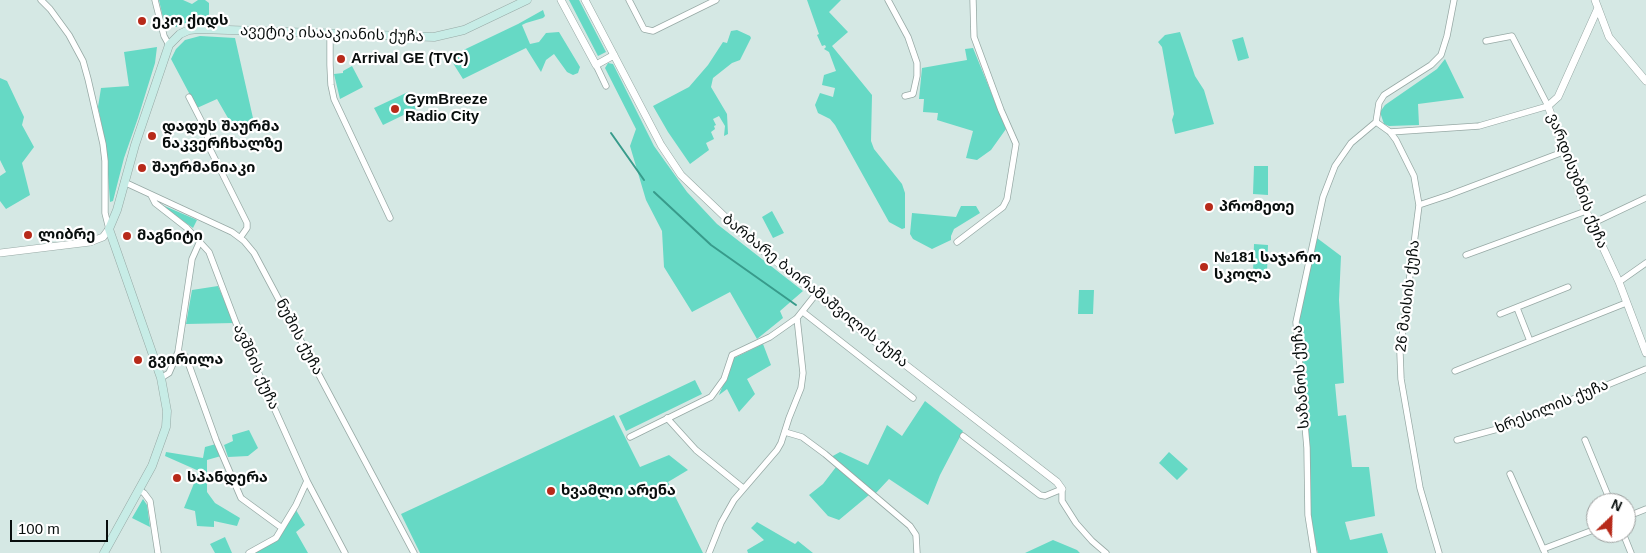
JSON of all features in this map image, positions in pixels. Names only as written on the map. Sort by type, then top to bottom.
[{"type":"main road","name":"ავეტიკ ისააკიანის ქუჩა","points":[[169,45],[180,34],[188,30],[199,29],[424,38],[444,36],[464,30],[526,0]]},
{"type":"main road","points":[[104,553],[152,466],[166,426],[167,411],[161,378],[109,229],[117,210],[124,182],[169,45]]},
{"type":"street","points":[[0,253],[90,242],[102,237],[109,229],[105,213],[106,189],[103,144],[83,62],[69,35],[41,0]]},
{"type":"street","points":[[155,0],[164,36],[169,45]]},
{"type":"street","points":[[561,0],[606,86]]},
{"type":"street","name":"ბარბარე ბაირამაშვილის ქუჩა","points":[[585,0],[661,145],[682,175],[745,236],[816,294],[1057,482],[1062,489],[1062,501],[1076,523],[1092,542],[1106,553]]},
{"type":"street","points":[[630,0],[644,29],[654,31],[716,0]]},
{"type":"street","points":[[888,0],[908,37],[917,63],[917,76],[913,94],[906,96]]},
{"type":"street","points":[[957,242],[1003,206],[1016,144],[1001,110],[974,37],[973,0]]},
{"type":"street","points":[[1454,0],[1441,55],[1431,65],[1384,95],[1379,104],[1376,122],[1390,132],[1479,126],[1548,106],[1558,97],[1598,8]]},
{"type":"street","points":[[1595,0],[1609,37],[1646,81]]},
{"type":"street","points":[[330,34],[330,65],[334,99],[390,218]]},
{"type":"street","name":"ვარდისუბნის ქუჩა","points":[[1486,41],[1512,36],[1548,106],[1591,224],[1619,282],[1626,303],[1644,342],[1646,353]]},
{"type":"street","points":[[596,65],[614,55]]},
{"type":"street","points":[[189,97],[207,132],[208,145],[247,223],[247,228],[240,238]]},
{"type":"street","name":"საზანოს ქუჩა","points":[[1314,553],[1308,515],[1307,448],[1296,322],[1323,196],[1336,166],[1351,143],[1376,122]]},
{"type":"street","name":"26 მაისის ქუჩა","points":[[1390,132],[1414,176],[1419,205],[1400,353],[1401,379],[1420,488],[1439,553]]},
{"type":"street","points":[[1419,205],[1564,152]]},
{"type":"street","name":"ნუშის ქუჩა","points":[[124,182],[232,232],[254,253],[414,553]]},
{"type":"street","name":"ავშნის ქუჩა","points":[[151,195],[156,203],[187,228],[209,252],[236,323],[307,481],[346,553]]},
{"type":"street","points":[[1591,224],[1646,198]]},
{"type":"street","points":[[1466,255],[1586,211]]},
{"type":"street","points":[[161,378],[169,373],[178,352],[192,259],[200,241]]},
{"type":"street","points":[[1619,282],[1646,263]]},
{"type":"street","points":[[1500,314],[1568,288]]},
{"type":"street","points":[[630,437],[711,397],[724,379],[732,355],[770,337],[797,318],[816,294]]},
{"type":"street","points":[[1455,371],[1626,303]]},
{"type":"street","points":[[1517,308],[1530,341]]},
{"type":"street","name":"ბარბარე ბაირამაშვილის ქუჩა","points":[[803,312],[913,398]]},
{"type":"street","points":[[708,553],[721,523],[734,500],[777,450],[785,432],[801,388],[803,373],[797,318]]},
{"type":"street","points":[[178,352],[185,356],[189,365],[216,440],[241,498],[282,528]]},
{"type":"street","name":"ხრესილის ქუჩა","points":[[1457,440],[1505,427],[1646,369]]},
{"type":"street","points":[[667,418],[696,450],[743,488]]},
{"type":"street","points":[[785,432],[802,438],[825,454],[910,526],[916,535],[917,553]]},
{"type":"street","points":[[963,436],[1040,495],[1046,496],[1062,489]]},
{"type":"street","points":[[1585,440],[1607,493]]},
{"type":"street","points":[[1510,474],[1544,551],[1586,532]]},
{"type":"street","points":[[249,553],[276,538],[296,505],[307,481]]},
{"type":"street","points":[[139,490],[150,501],[158,553]]},
{"type":"green space","points":[[159,0],[183,0],[192,4],[198,0],[205,0],[209,3],[209,20],[185,23],[172,27],[163,18]]},
{"type":"green space","points":[[569,0],[579,0],[606,52],[598,56]]},
{"type":"green space","points":[[807,0],[841,0],[829,12],[848,32],[832,46],[872,95],[871,141],[874,149],[902,184],[905,193],[905,228],[902,229],[889,222],[835,125],[830,119],[818,113],[815,105],[820,93],[833,97],[835,88],[822,85],[824,75],[836,71],[829,52],[824,49],[825,45],[822,46],[817,35],[819,34]]},
{"type":"green space","points":[[543,10],[545,16],[543,18],[522,25],[530,44],[539,42],[546,33],[559,32],[580,67],[578,73],[573,75],[567,72],[554,54],[546,60],[541,72],[526,48],[463,79],[451,60],[451,56]]},
{"type":"green space","points":[[737,30],[751,38],[740,60],[732,63],[713,78],[711,87],[727,114],[728,134],[724,136],[725,126],[719,116],[713,119],[716,125],[714,126],[715,129],[711,132],[714,139],[706,143],[709,150],[690,164],[653,106],[689,87],[708,65],[723,42],[727,43],[731,31]]},
{"type":"green space","points":[[1180,32],[1195,76],[1204,90],[1214,124],[1175,134],[1172,120],[1174,114],[1162,47],[1158,42],[1165,35]]},
{"type":"green space","points":[[200,36],[235,38],[255,127],[236,132],[217,99],[197,108],[171,59],[176,49],[185,40]]},
{"type":"green space","points":[[1243,37],[1249,58],[1238,61],[1232,40]]},
{"type":"green space","points":[[157,47],[155,63],[124,158],[113,201],[110,202],[106,146],[98,107],[101,88],[129,86],[124,52]]},
{"type":"green space","points":[[973,48],[1006,129],[991,150],[977,160],[966,158],[973,131],[937,120],[938,113],[923,112],[924,99],[919,99],[922,68],[967,60],[965,49]]},
{"type":"green space","points":[[1445,59],[1464,98],[1418,104],[1419,125],[1389,126],[1384,124],[1380,112],[1385,105],[1437,69]]},
{"type":"green space","points":[[608,63],[613,64],[654,146],[687,192],[717,224],[803,291],[780,311],[783,318],[757,339],[730,292],[692,312],[664,267],[662,231],[646,200],[630,146],[636,129],[605,68]]},
{"type":"green space","points":[[352,66],[363,87],[340,99],[334,74],[343,73],[343,71]]},
{"type":"green space","points":[[0,78],[7,81],[24,117],[22,125],[34,147],[22,163],[30,195],[6,209],[0,201],[0,176],[6,172],[0,160]]},
{"type":"green space","name":"GymBreeze Radio City","points":[[408,92],[416,109],[383,125],[374,108]]},
{"type":"green space","points":[[1254,166],[1268,166],[1268,195],[1253,194]]},
{"type":"green space","points":[[160,204],[197,220],[193,228]]},
{"type":"green space","points":[[961,206],[976,206],[980,213],[954,229],[951,240],[932,249],[913,239],[910,234],[912,213],[956,217]]},
{"type":"green space","points":[[772,211],[784,233],[773,238],[762,217]]},
{"type":"green space","points":[[1317,238],[1341,256],[1339,300],[1344,383],[1335,384],[1338,416],[1346,415],[1352,467],[1369,467],[1375,516],[1345,522],[1350,540],[1382,533],[1388,553],[1318,553],[1316,546],[1310,510],[1299,321]]},
{"type":"green space","points":[[1254,244],[1268,245],[1267,273],[1253,273]]},
{"type":"green space","points":[[218,286],[234,323],[186,324],[192,290]]},
{"type":"green space","points":[[1079,290],[1094,290],[1093,314],[1078,314]]},
{"type":"green space","points":[[763,344],[771,365],[747,379],[755,394],[739,412],[727,389],[719,395],[734,358]]},
{"type":"green space","points":[[695,380],[702,394],[626,431],[619,416]]},
{"type":"green space","points":[[925,401],[963,431],[940,475],[928,505],[889,479],[875,494],[831,457],[840,452],[868,465],[887,425],[902,436]]},
{"type":"green space","name":"ხვამლი არენა","points":[[614,415],[640,467],[669,455],[688,470],[668,482],[703,553],[420,553],[401,514]]},
{"type":"green space","points":[[249,430],[258,448],[248,456],[228,457],[224,445],[233,441],[232,435]]},
{"type":"green space","points":[[216,444],[221,456],[207,460],[207,492],[215,503],[240,518],[237,526],[214,521],[214,527],[197,526],[195,511],[184,508],[199,471],[165,456],[166,452],[203,458],[205,447]]},
{"type":"green space","points":[[1169,452],[1188,469],[1177,480],[1159,463]]},
{"type":"green space","points":[[836,467],[869,495],[839,520],[828,516],[809,495],[823,484]]},
{"type":"green space","points":[[143,499],[147,505],[150,527],[132,518]]},
{"type":"green space","points":[[296,510],[305,525],[296,532],[308,553],[254,553],[276,541]]},
{"type":"green space","points":[[757,522],[795,544],[798,541],[813,553],[748,553],[747,550],[764,540],[751,528]]},
{"type":"green space","points":[[225,537],[232,553],[215,553],[210,544]]},
{"type":"green space","points":[[1053,540],[1080,553],[1025,553]]},
{"type":"waterway","points":[[611,133],[644,180]]},
{"type":"waterway","points":[[654,192],[711,245],[796,305]]},
{"type":"place","name":"ეკო ქიდს","points":[[142,21]]},
{"type":"place","name":"Arrival GE (TVC)","points":[[341,59]]},
{"type":"place","name":"GymBreeze Radio City","points":[[395,109]]},
{"type":"place","name":"დადუს შაურმა ნაკვერჩხალზე","points":[[152,136]]},
{"type":"place","name":"შაურმანიაკი","points":[[142,168]]},
{"type":"place","name":"პრომეთე","points":[[1209,207]]},
{"type":"place","name":"ლიბრე","points":[[28,235]]},
{"type":"place","name":"მაგნიტი","points":[[127,236]]},
{"type":"place","name":"№181 საჯარო სკოლა","points":[[1204,267]]},
{"type":"place","name":"გვირილა","points":[[138,360]]},
{"type":"place","name":"სპანდერა","points":[[177,478]]},
{"type":"place","name":"ხვამლი არენა","points":[[551,491]]}]
